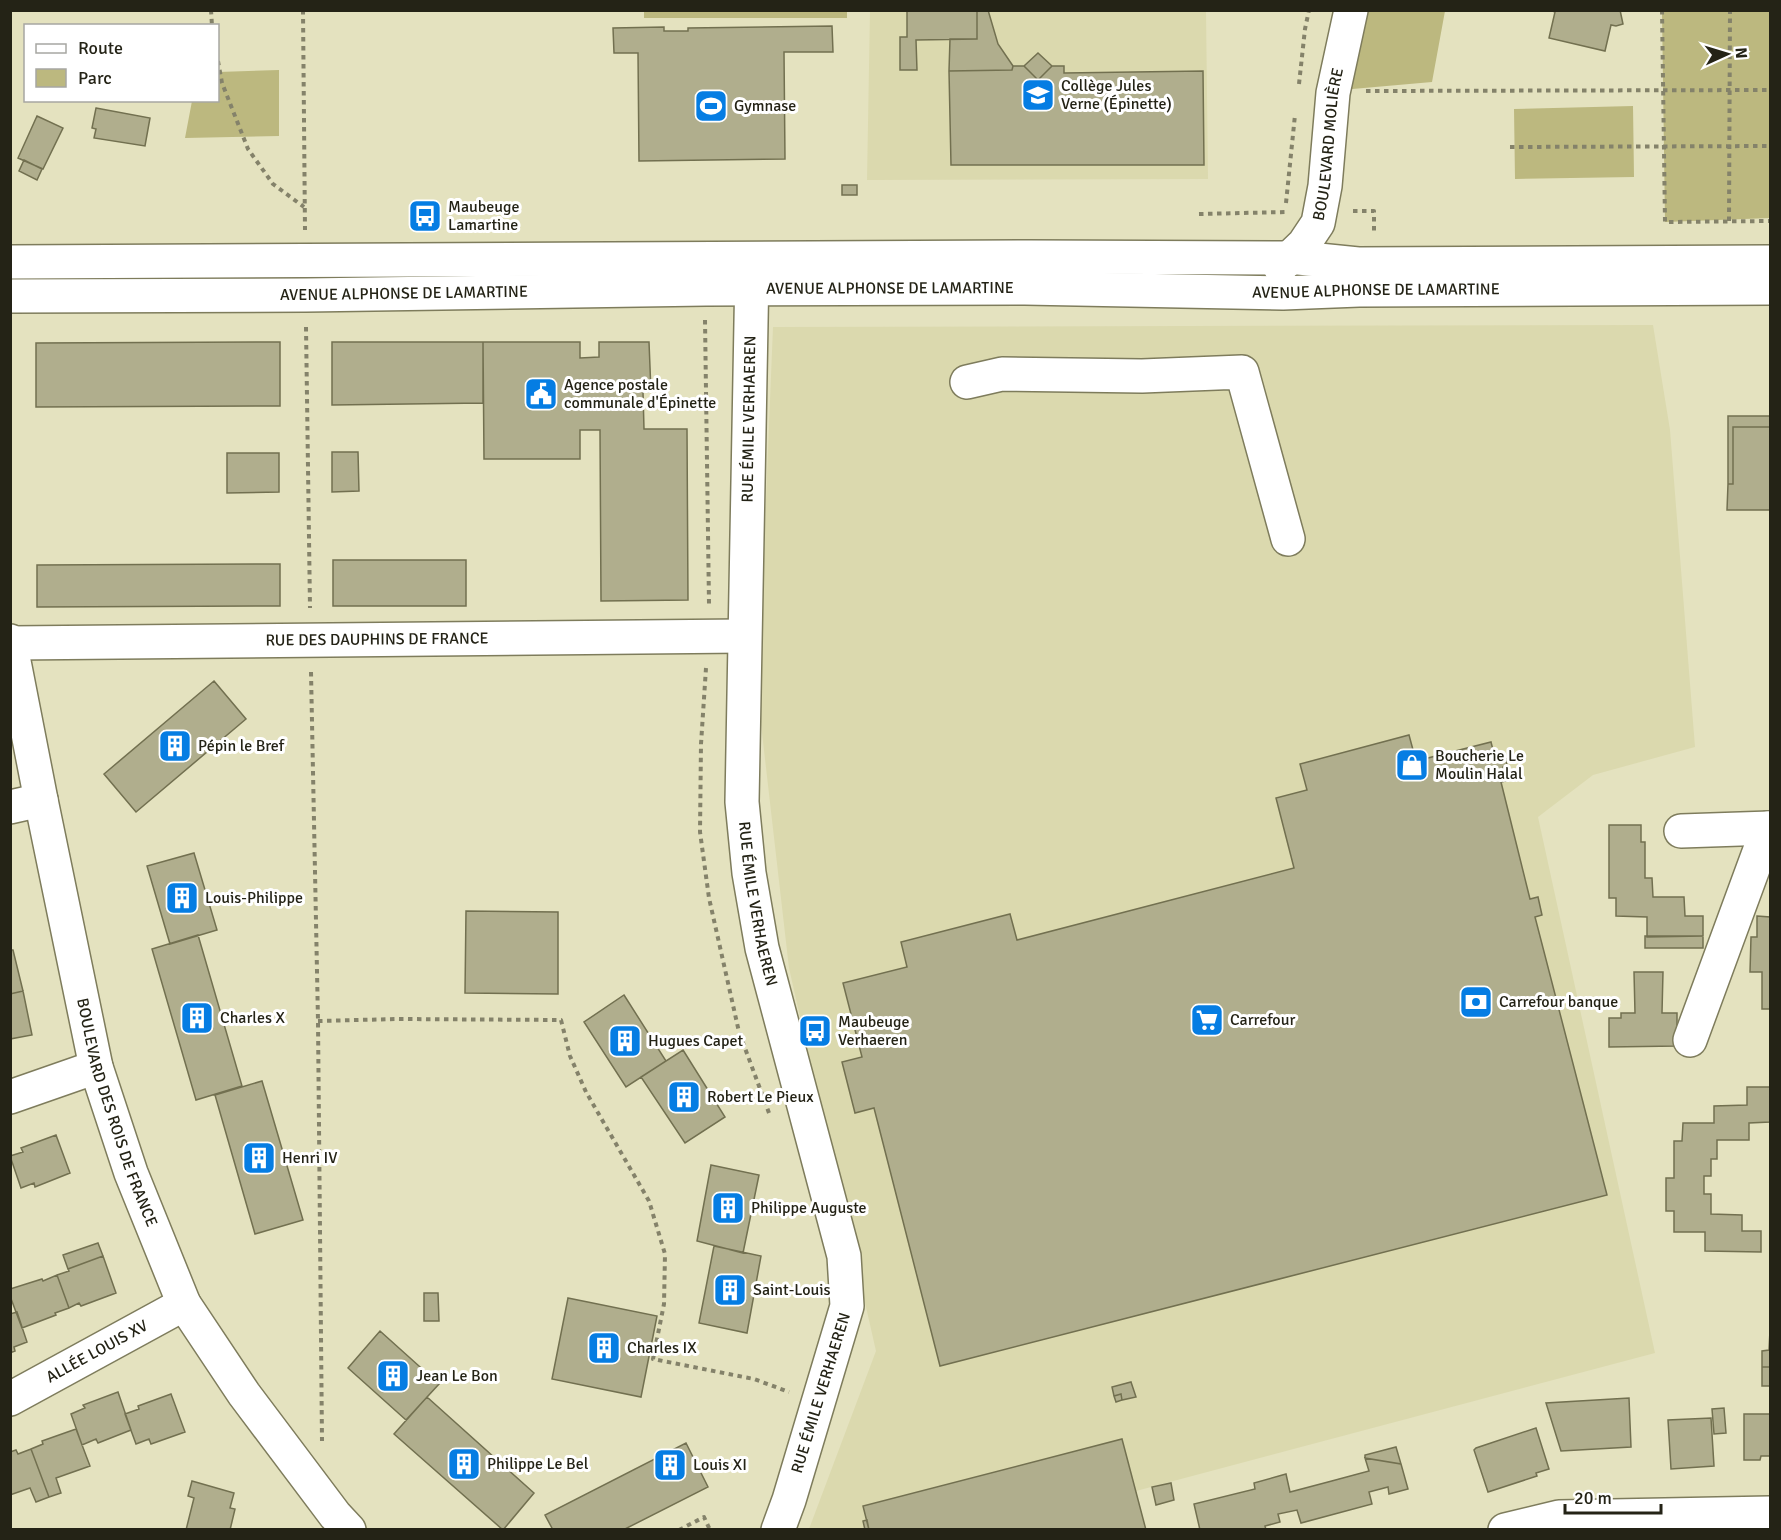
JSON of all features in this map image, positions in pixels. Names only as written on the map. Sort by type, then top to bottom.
[{"type":"street","name":"BOULEVARD MOLIÈRE","points":[[1269,293],[1318,223],[1325,186],[1333,93],[1351,10]]},
{"type":"street","points":[[1294,258],[1357,247],[1770,244]]},
{"type":"street","name":"AVENUE ALPHONSE DE LAMARTINE","points":[[10,296],[306,294],[752,273],[1294,258],[1358,264],[1770,262]]},
{"type":"street","name":"AVENUE ALPHONSE DE LAMARTINE","points":[[10,262],[305,260],[752,273],[1025,288],[1269,293],[1359,290],[1770,288]]},
{"type":"street","name":"RUE ÉMILE VERHAEREN","points":[[752,273],[742,802],[748,873],[762,948],[844,1256],[847,1306],[778,1530]]},
{"type":"street","points":[[1269,293],[1360,305],[1770,305]]},
{"type":"street","points":[[964,374],[1142,376],[1242,372],[1288,538]]},
{"type":"street","name":"RUE DES DAUPHINS DE FRANCE","points":[[11,642],[744,636]]},
{"type":"street","name":"BOULEVARD DES ROIS DE FRANCE","points":[[11,642],[26,803],[96,1067],[131,1173],[184,1304],[335,1525]]},
{"type":"street","points":[[1681,831],[1769,828],[1690,1040]]},
{"type":"street","points":[[10,1097],[96,1067]]},
{"type":"street","name":"ALLÉE LOUIS XV","points":[[10,1399],[184,1304]]},
{"type":"street","points":[[1505,1530],[1559,1517],[1728,1521],[1770,1513]]},
{"type":"path","points":[[303,10],[305,260]]},
{"type":"path","points":[[1662,10],[1665,222],[1770,221]]},
{"type":"path","points":[[1729,221],[1730,10]]},
{"type":"path","points":[[219,66],[222,83],[248,148],[273,184],[304,207]]},
{"type":"path","points":[[1363,91],[1770,90]]},
{"type":"path","points":[[1509,147],[1770,146]]},
{"type":"path","points":[[1199,214],[1286,212],[1286,200]]},
{"type":"path","points":[[306,294],[318,1021],[322,1445]]},
{"type":"path","points":[[318,1021],[561,1020],[570,1056],[586,1092],[649,1202],[665,1254],[664,1304],[653,1359],[754,1379],[816,1404]]},
{"type":"path","points":[[679,1530],[704,1517],[710,1530]]},
{"type":"shaded area","name":"Collège Jules Verne (Épinette)","points":[[870,11],[1206,11],[1208,179],[867,180]]},
{"type":"shaded area","points":[[1653,325],[1670,430],[1695,747],[1593,775],[1538,817],[1655,1353],[1136,1491],[1146,1529],[809,1529],[876,1351],[789,968],[758,698],[773,327]]},
{"type":"green space","points":[[644,10],[847,11],[847,18],[644,18]]},
{"type":"green space","points":[[1361,11],[1445,11],[1432,82],[1341,90]]},
{"type":"green space","points":[[1662,11],[1770,11],[1770,218],[1665,222]]},
{"type":"green space","points":[[279,70],[279,136],[185,138],[192,102],[219,102],[219,72]]},
{"type":"green space","points":[[1633,106],[1634,177],[1515,179],[1514,109]]},
{"type":"building","points":[[907,10],[977,10],[977,39],[916,40],[917,70],[900,70],[900,37],[907,37]]},
{"type":"building","points":[[977,10],[988,10],[998,44],[1013,66],[1012,70],[949,71],[950,39],[977,39]]},
{"type":"building","points":[[1550,10],[1620,10],[1623,24],[1611,25],[1605,51],[1549,38],[1555,12]]},
{"type":"building","name":"Gymnase","points":[[832,26],[833,52],[784,52],[785,159],[639,161],[638,53],[614,53],[613,28],[664,27],[664,31],[688,31],[688,28]]},
{"type":"building","points":[[1038,53],[1052,66],[1038,80],[1024,66]]},
{"type":"building","points":[[1013,66],[1024,66],[1038,80],[1052,66],[1064,66],[1064,73],[1203,71],[1204,165],[951,165],[949,71],[1012,70]]},
{"type":"building","points":[[96,108],[150,118],[145,146],[94,138],[96,129],[92,128]]},
{"type":"building","points":[[37,116],[63,128],[43,169],[18,158]]},
{"type":"building","points":[[24,160],[42,169],[37,180],[19,171]]},
{"type":"building","points":[[842,185],[857,185],[857,195],[842,195]]},
{"type":"building","points":[[280,342],[280,406],[36,407],[36,343]]},
{"type":"building","points":[[332,342],[483,342],[483,403],[332,405]]},
{"type":"building","points":[[483,342],[580,342],[580,358],[599,357],[599,342],[649,342],[651,392],[643,392],[644,429],[687,429],[688,600],[601,601],[600,430],[580,430],[580,459],[484,459]]},
{"type":"building","points":[[1728,416],[1770,416],[1770,427],[1733,427],[1733,484],[1728,484]]},
{"type":"building","points":[[1733,427],[1770,427],[1770,510],[1727,510],[1728,484],[1733,484]]},
{"type":"building","points":[[332,452],[358,452],[359,491],[332,492]]},
{"type":"building","points":[[227,453],[279,453],[279,492],[227,493]]},
{"type":"building","points":[[333,560],[466,560],[466,606],[333,606]]},
{"type":"building","points":[[280,564],[280,606],[37,607],[37,565]]},
{"type":"building","name":"Pépin le Bref","points":[[214,681],[246,719],[136,812],[104,774]]},
{"type":"building","name":"Carrefour","points":[[1409,735],[1416,761],[1491,742],[1496,762],[1506,759],[1507,766],[1503,767],[1506,781],[1501,782],[1530,899],[1538,897],[1542,915],[1535,917],[1607,1195],[940,1366],[874,1108],[855,1113],[842,1062],[862,1057],[843,983],[907,967],[901,942],[1010,914],[1017,940],[1294,868],[1276,798],[1307,790],[1300,764]]},
{"type":"building","points":[[1609,825],[1641,825],[1641,842],[1645,842],[1645,878],[1652,878],[1653,897],[1684,897],[1685,916],[1703,916],[1703,936],[1647,937],[1647,917],[1616,916],[1616,898],[1609,898]]},
{"type":"building","name":"Louis-Philippe","points":[[194,853],[217,930],[170,944],[147,866]]},
{"type":"building","points":[[466,911],[558,912],[558,994],[465,993]]},
{"type":"building","points":[[1757,916],[1770,917],[1770,1009],[1762,1009],[1762,972],[1750,972],[1751,937],[1757,937]]},
{"type":"building","name":"Charles X","points":[[198,935],[242,1086],[196,1100],[152,949]]},
{"type":"building","points":[[1645,936],[1703,936],[1703,948],[1645,948]]},
{"type":"building","points":[[10,950],[13,950],[23,991],[10,994]]},
{"type":"building","points":[[1634,972],[1663,972],[1662,1013],[1677,1013],[1677,1046],[1609,1047],[1609,1018],[1621,1018],[1621,1013],[1635,1013]]},
{"type":"building","points":[[23,991],[32,1035],[10,1039],[10,994]]},
{"type":"building","name":"Hugues Capet","points":[[624,995],[666,1061],[626,1087],[584,1022]]},
{"type":"building","name":"Robert Le Pieux","points":[[683,1050],[725,1117],[685,1143],[641,1077]]},
{"type":"building","name":"Henri IV","points":[[262,1081],[303,1220],[255,1234],[215,1095]]},
{"type":"building","points":[[1747,1087],[1770,1087],[1770,1122],[1749,1123],[1749,1140],[1717,1140],[1717,1159],[1711,1159],[1711,1176],[1704,1176],[1704,1194],[1711,1194],[1711,1214],[1742,1215],[1742,1231],[1761,1231],[1761,1252],[1705,1251],[1705,1232],[1674,1232],[1674,1211],[1666,1211],[1666,1178],[1674,1178],[1674,1141],[1682,1141],[1683,1123],[1714,1123],[1714,1106],[1747,1105]]},
{"type":"building","points":[[56,1135],[70,1173],[35,1187],[34,1183],[21,1188],[10,1156],[23,1152],[21,1148]]},
{"type":"building","name":"Philippe Auguste","points":[[711,1165],[759,1175],[743,1253],[697,1241]]},
{"type":"building","points":[[98,1243],[103,1256],[68,1269],[63,1255]]},
{"type":"building","name":"Saint-Louis","points":[[714,1246],[761,1256],[747,1333],[699,1323]]},
{"type":"building","points":[[103,1256],[116,1293],[69,1308],[57,1275]]},
{"type":"building","points":[[57,1275],[69,1308],[22,1328],[10,1296],[10,1289]]},
{"type":"building","points":[[424,1293],[438,1293],[439,1321],[424,1321]]},
{"type":"building","name":"Charles IX","points":[[568,1298],[657,1316],[641,1397],[552,1379]]},
{"type":"building","points":[[17,1312],[27,1342],[14,1347],[15,1351],[10,1353],[10,1314]]},
{"type":"building","points":[[1770,1330],[1770,1367],[1762,1367],[1762,1351],[1769,1350]]},
{"type":"building","name":"Jean Le Bon","points":[[380,1331],[439,1384],[406,1420],[348,1368]]},
{"type":"building","points":[[1762,1367],[1770,1367],[1770,1386],[1762,1386]]},
{"type":"building","points":[[1131,1382],[1136,1397],[1122,1400],[1121,1394],[1114,1396],[1112,1387]]},
{"type":"building","points":[[118,1392],[131,1430],[98,1443],[96,1439],[82,1445],[71,1414],[85,1408],[83,1405]]},
{"type":"building","points":[[171,1394],[185,1432],[151,1444],[149,1439],[136,1444],[125,1414],[139,1409],[138,1406]]},
{"type":"building","points":[[1121,1394],[1122,1400],[1116,1402],[1114,1396]]},
{"type":"building","name":"Philippe Le Bel","points":[[427,1397],[534,1493],[503,1530],[394,1434]]},
{"type":"building","points":[[1629,1398],[1631,1447],[1561,1451],[1546,1403]]},
{"type":"building","points":[[1724,1408],[1726,1433],[1714,1434],[1712,1409]]},
{"type":"building","points":[[1744,1414],[1770,1414],[1770,1456],[1761,1456],[1760,1460],[1744,1460]]},
{"type":"building","points":[[1711,1418],[1714,1466],[1671,1469],[1668,1420]]},
{"type":"building","points":[[1536,1428],[1549,1469],[1536,1473],[1537,1476],[1488,1492],[1474,1450]]},
{"type":"building","points":[[76,1429],[90,1466],[56,1478],[61,1493],[49,1497],[31,1449],[43,1444],[42,1441]]},
{"type":"building","points":[[1122,1439],[1146,1530],[869,1530],[863,1506]]},
{"type":"building","name":"Louis XI","points":[[686,1443],[708,1487],[623,1530],[553,1530],[545,1515]]},
{"type":"building","points":[[1396,1447],[1401,1464],[1365,1458],[1365,1455]]},
{"type":"building","points":[[31,1449],[49,1497],[36,1502],[30,1488],[10,1495],[10,1452],[16,1450],[18,1454]]},
{"type":"building","points":[[1365,1458],[1401,1464],[1408,1489],[1389,1494],[1388,1487],[1369,1492],[1372,1504],[1301,1523],[1297,1510],[1278,1514],[1280,1522],[1265,1526],[1266,1530],[1200,1530],[1194,1504],[1255,1489],[1254,1483],[1286,1474],[1290,1492],[1369,1471]]},
{"type":"building","points":[[192,1481],[234,1493],[230,1508],[235,1509],[230,1530],[186,1530],[194,1498],[188,1496]]},
{"type":"building","points":[[1171,1483],[1174,1500],[1156,1505],[1152,1487]]},
{"type":"building","points":[[867,1520],[869,1530],[865,1530],[863,1521]]},
{"type":"place","name":"Collège Jules Verne (Épinette)","points":[[1038,95]]},
{"type":"place","name":"Gymnase","points":[[711,106]]},
{"type":"place","name":"Maubeuge Lamartine","points":[[425,216]]},
{"type":"place","name":"Agence postale communale d'Épinette","points":[[541,394]]},
{"type":"place","name":"Pépin le Bref","points":[[175,746]]},
{"type":"place","name":"Boucherie Le Moulin Halal","points":[[1412,765]]},
{"type":"place","name":"Louis-Philippe","points":[[182,898]]},
{"type":"place","name":"Carrefour banque","points":[[1476,1002]]},
{"type":"place","name":"Charles X","points":[[197,1018]]},
{"type":"place","name":"Carrefour","points":[[1207,1020]]},
{"type":"place","name":"Maubeuge Verhaeren","points":[[815,1031]]},
{"type":"place","name":"Hugues Capet","points":[[625,1041]]},
{"type":"place","name":"Robert Le Pieux","points":[[684,1097]]},
{"type":"place","name":"Henri IV","points":[[259,1158]]},
{"type":"place","name":"Philippe Auguste","points":[[728,1208]]},
{"type":"place","name":"Saint-Louis","points":[[730,1290]]},
{"type":"place","name":"Charles IX","points":[[604,1348]]},
{"type":"place","name":"Jean Le Bon","points":[[393,1376]]},
{"type":"place","name":"Philippe Le Bel","points":[[464,1464]]},
{"type":"place","name":"Louis XI","points":[[670,1465]]}]
